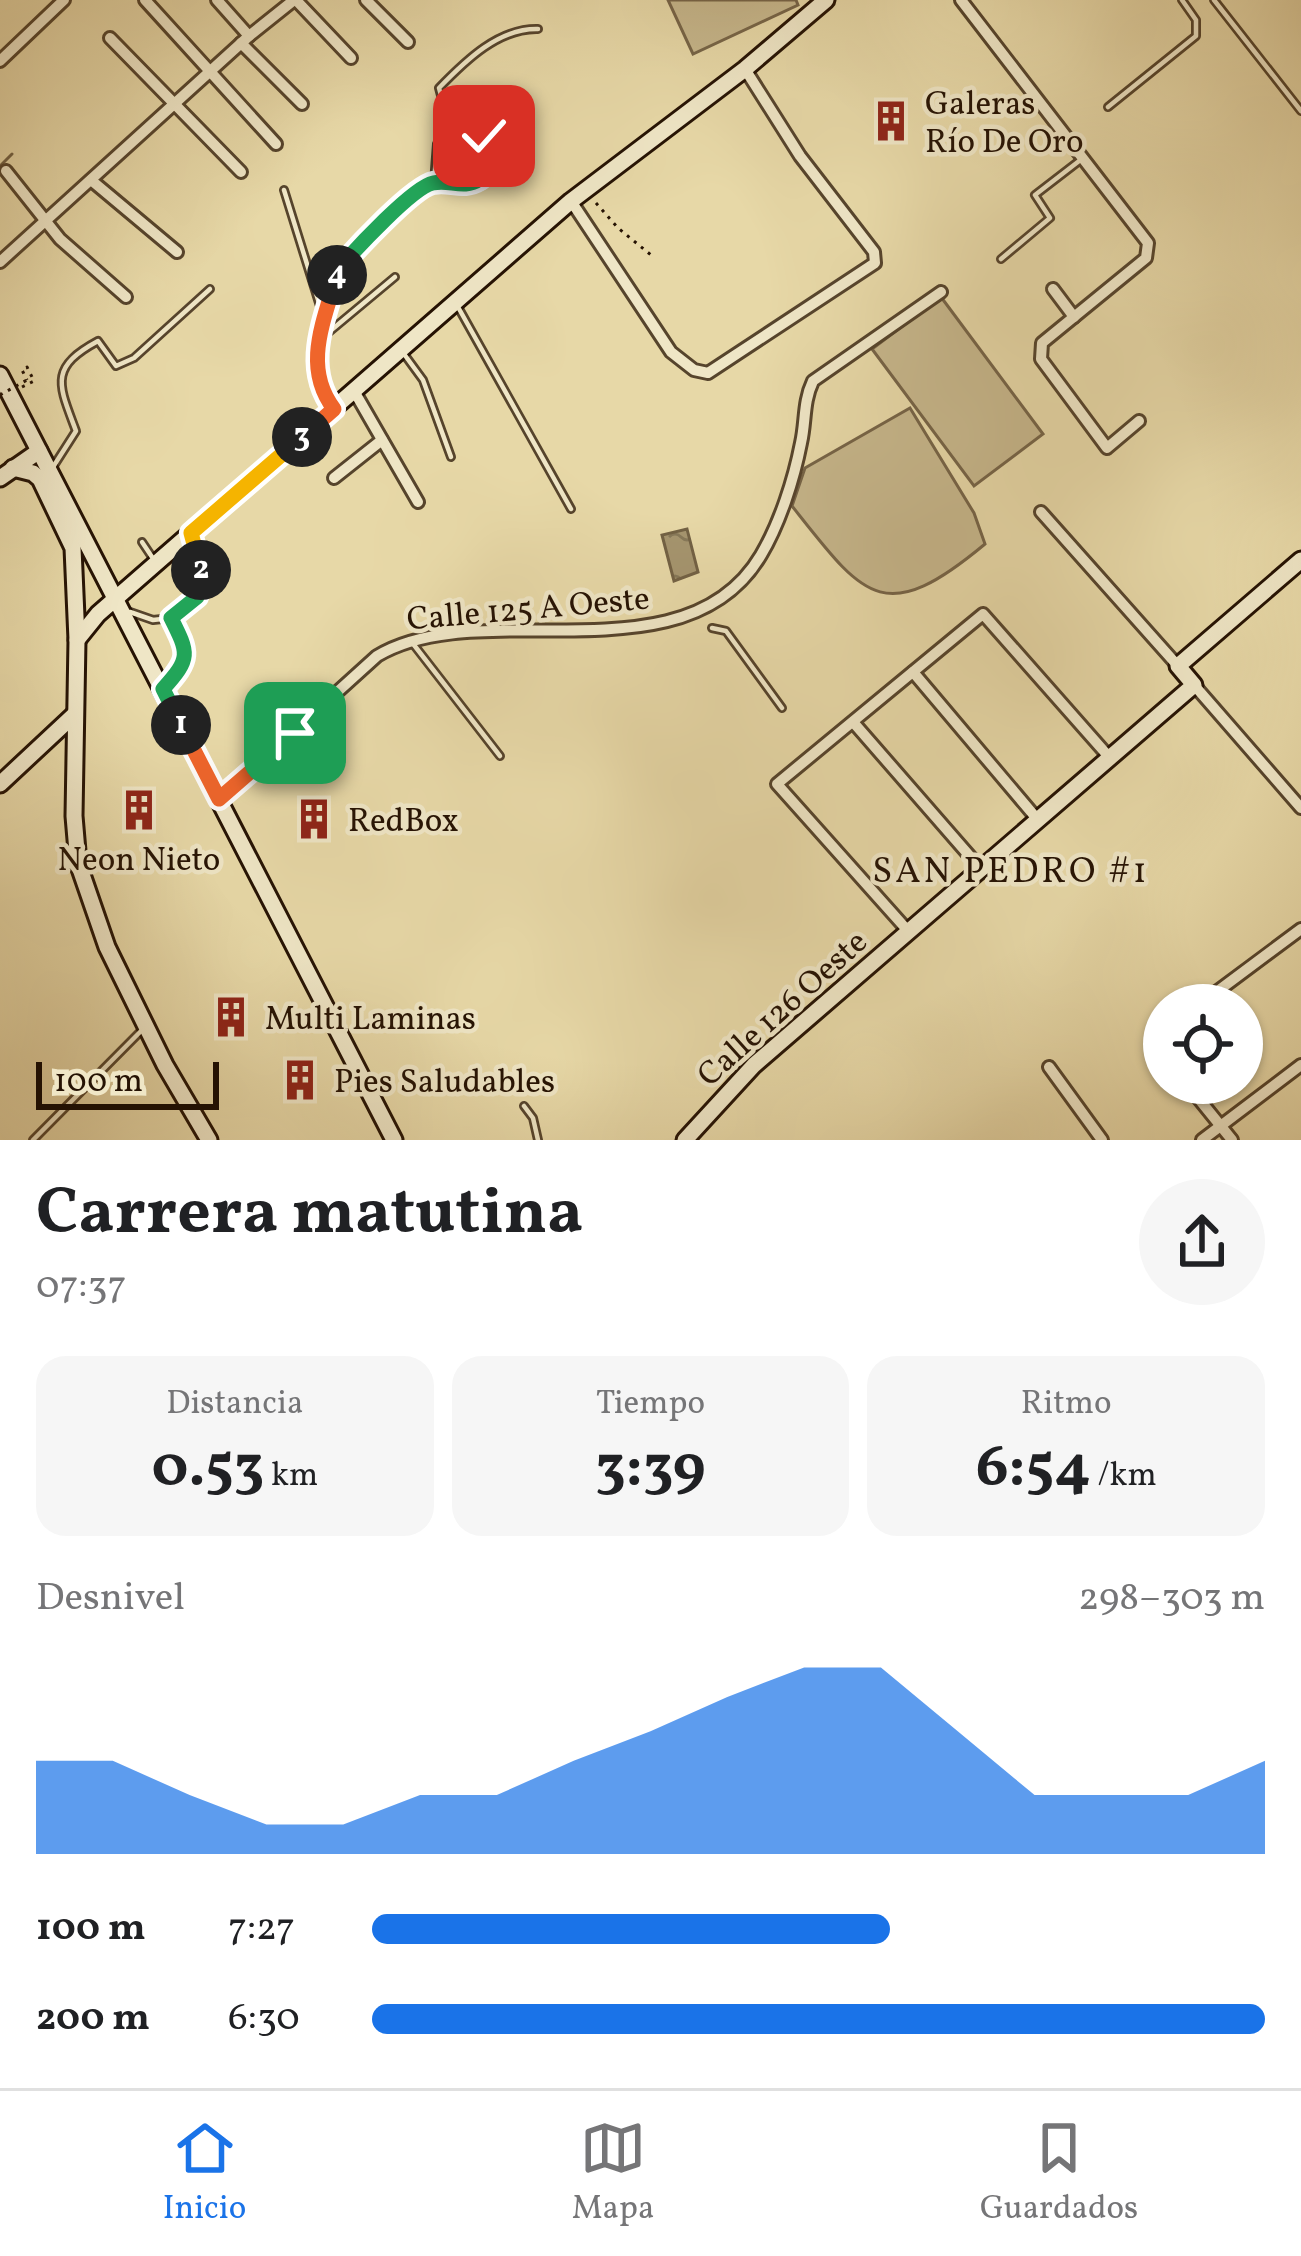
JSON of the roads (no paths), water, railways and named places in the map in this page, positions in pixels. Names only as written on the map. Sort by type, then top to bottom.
[{"type":"street","points":[[0,62],[64,0]]},
{"type":"street","points":[[145,0],[277,144]]},
{"type":"street","points":[[218,0],[245,40],[302,104]]},
{"type":"street","points":[[0,262],[295,0],[351,58]]},
{"type":"street","points":[[366,0],[408,42]]},
{"type":"street","points":[[77,640],[86,626],[120,604],[156,563],[283,445],[334,409],[572,201],[745,69],[826,0]]},
{"type":"street","points":[[961,0],[1150,250],[1042,343],[1041,359],[1107,448],[1139,421]]},
{"type":"street","points":[[110,38],[241,172]]},
{"type":"street","points":[[572,201],[671,352],[701,373],[708,373],[875,263],[874,252],[800,156],[745,69]]},
{"type":"street","points":[[6,171],[46,221],[126,297]]},
{"type":"street","points":[[91,180],[177,252]]},
{"type":"street","points":[[1054,289],[1074,316]]},
{"type":"street","name":"Calle 125 A Oeste","points":[[219,799],[377,656],[411,640],[628,628],[674,619],[720,596],[744,578],[771,535],[797,459],[805,398],[813,381],[941,292]]},
{"type":"street","points":[[0,374],[394,1140]]},
{"type":"street","points":[[354,391],[418,502]]},
{"type":"street","points":[[334,478],[382,440]]},
{"type":"street","points":[[7,473],[39,451]]},
{"type":"street","points":[[7,473],[26,470],[40,479],[73,548],[78,863],[90,907],[146,1026],[208,1140]]},
{"type":"street","points":[[1041,512],[1301,808]]},
{"type":"street","points":[[1178,665],[1301,560]]},
{"type":"street","points":[[909,932],[777,784],[983,614],[1110,758]]},
{"type":"street","points":[[913,672],[1038,820]]},
{"type":"street","name":"Calle 126 Oeste","points":[[689,1138],[754,1065],[1194,685]]},
{"type":"street","points":[[0,784],[75,714]]},
{"type":"street","points":[[854,722],[981,868]]},
{"type":"street","points":[[48,739],[65,743],[74,759]]},
{"type":"street","points":[[1227,984],[1301,929]]},
{"type":"street","points":[[1202,1140],[1301,1065]]},
{"type":"street","points":[[1048,1067],[1102,1140]]},
{"type":"street","points":[[1203,1104],[1232,1140]]},
{"type":"lane","points":[[1108,107],[1196,36],[1196,20],[1182,0]]},
{"type":"lane","points":[[1214,0],[1301,111]]},
{"type":"lane","points":[[451,129],[439,88],[513,28],[538,29]]},
{"type":"lane","points":[[334,409],[316,368],[317,342],[340,267],[379,224],[434,183],[471,184],[490,172],[495,152],[484,136],[451,129]]},
{"type":"lane","points":[[434,183],[437,144],[451,129]]},
{"type":"lane","points":[[1001,259],[1050,218],[1035,195],[1083,158]]},
{"type":"lane","points":[[284,190],[324,319]]},
{"type":"lane","points":[[317,342],[395,277]]},
{"type":"lane","points":[[50,472],[76,431],[59,384],[62,369],[98,341],[116,366],[134,358],[210,289]]},
{"type":"lane","points":[[455,302],[571,509]]},
{"type":"lane","points":[[401,349],[422,380],[452,457]]},
{"type":"lane","points":[[120,604],[153,620],[171,618],[197,597],[201,569],[191,533]]},
{"type":"lane","points":[[142,542],[156,563]]},
{"type":"lane","points":[[163,689],[184,666],[186,648],[171,618]]},
{"type":"lane","points":[[712,628],[726,631],[782,708]]},
{"type":"lane","points":[[411,640],[500,756]]},
{"type":"lane","points":[[33,1140],[146,1026]]},
{"type":"lane","points":[[524,1106],[533,1118],[538,1140]]},
{"type":"water","points":[[687,529],[698,572],[674,581],[662,535]]},
{"type":"waterway","points":[[0,166],[12,154]]},
{"type":"place","name":"Galeras Río De Oro","points":[[891,121]]},
{"type":"place","name":"Neon Nieto","points":[[139,810]]},
{"type":"place","name":"RedBox","points":[[314,819]]},
{"type":"place","name":"Multi Laminas","points":[[231,1017]]},
{"type":"place","name":"Pies Saludables","points":[[300,1080]]},
{"type":"district","name":"SAN PEDRO #1","points":[[1011,869]]}]
